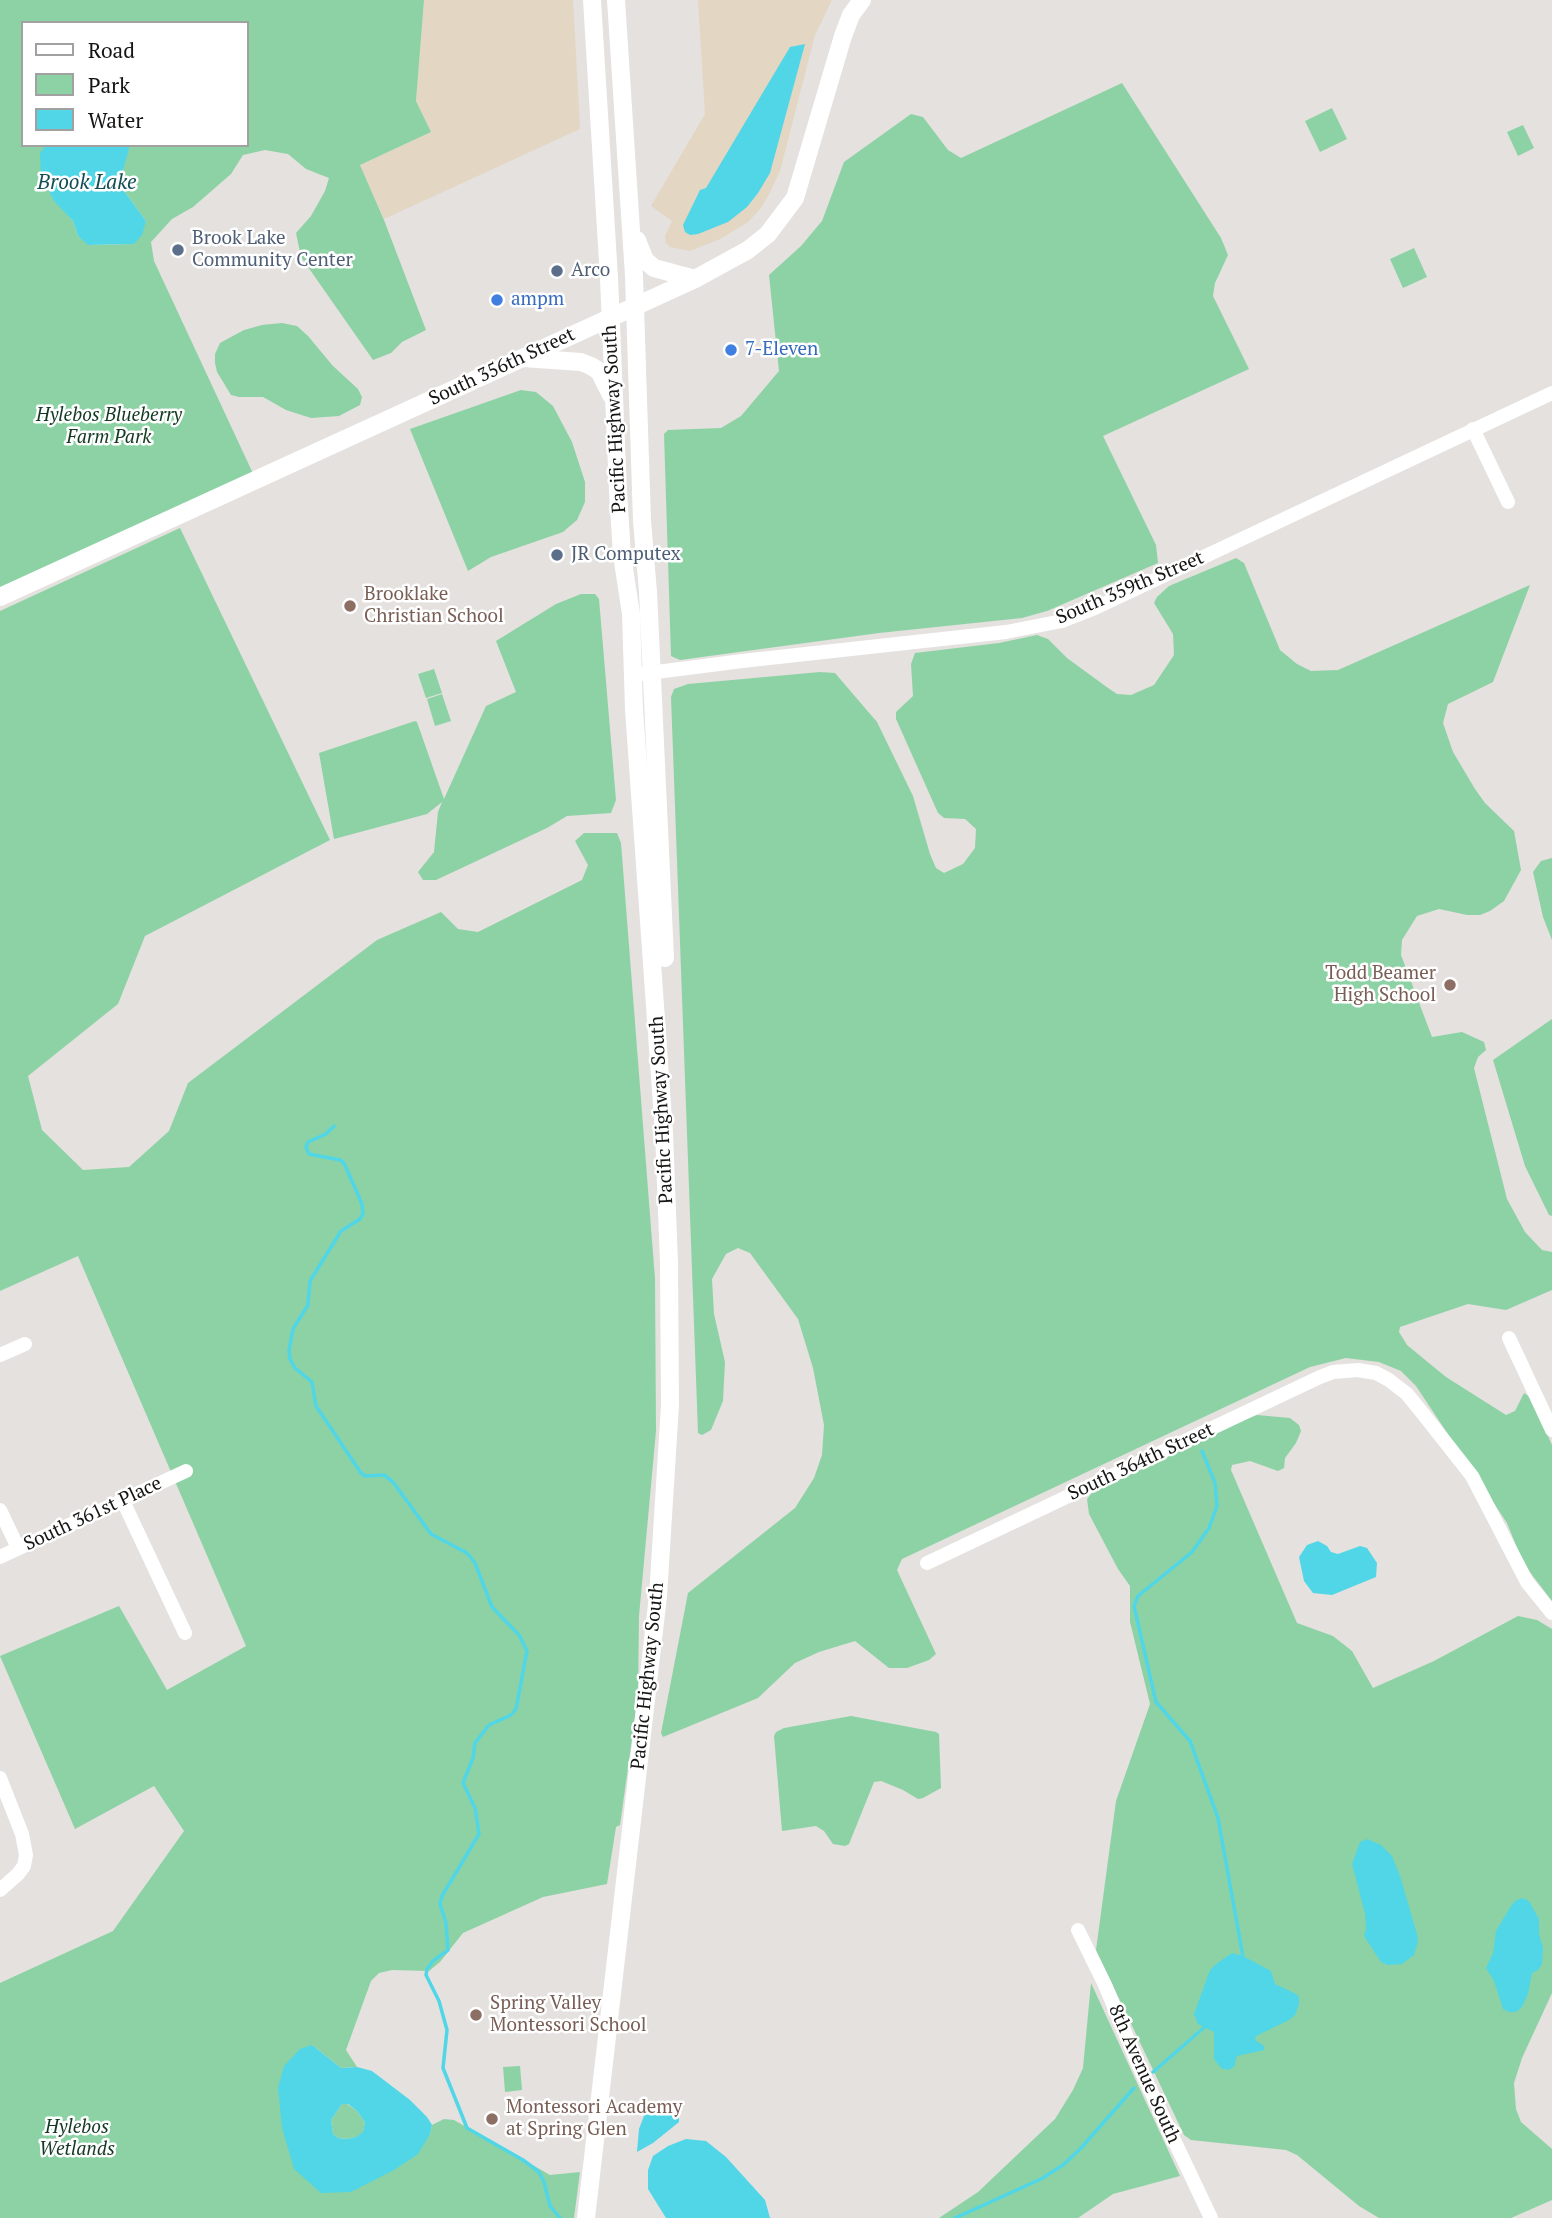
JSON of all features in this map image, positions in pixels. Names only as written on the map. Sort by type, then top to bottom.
[{"type":"main road","name":"Pacific Highway South","points":[[586,2218],[656,1609],[670,1405],[668,1217],[655,984],[634,709],[643,674],[622,555],[592,0]]},
{"type":"main road","name":"Pacific Highway South","points":[[597,2218],[662,1667],[678,1472],[682,1366],[679,1196],[643,674],[631,222],[616,0]]},
{"type":"main road","name":"South 356th Street","points":[[0,597],[695,279],[748,250],[775,225],[795,198],[843,36],[851,15],[862,0]]},
{"type":"main road","points":[[631,222],[648,264],[695,279]]},
{"type":"main road","points":[[523,358],[581,362],[591,366],[598,371],[615,407]]},
{"type":"street","name":"South 359th Street","points":[[643,674],[1006,632],[1062,621],[1095,608],[1552,393]]},
{"type":"street","points":[[1473,429],[1508,502]]},
{"type":"street","points":[[1509,1338],[1552,1430]]},
{"type":"street","points":[[0,1355],[24,1343]]},
{"type":"street","name":"South 364th Street","points":[[927,1563],[1320,1377],[1333,1372],[1358,1370],[1376,1373],[1388,1380],[1407,1394],[1432,1424],[1472,1476],[1527,1582],[1552,1613]]},
{"type":"street","name":"South 361st Place","points":[[0,1557],[186,1471]]},
{"type":"street","points":[[123,1501],[185,1633]]},
{"type":"street","points":[[0,1510],[18,1548]]},
{"type":"street","points":[[0,1778],[22,1833],[26,1855],[24,1866],[0,1891]]},
{"type":"street","name":"8th Avenue South","points":[[1078,1930],[1211,2218]]},
{"type":"shaded area","points":[[424,0],[573,0],[580,129],[384,219],[360,165],[431,132],[416,101]]},
{"type":"shaded area","points":[[698,0],[832,0],[815,35],[780,171],[768,196],[748,222],[720,239],[690,251],[670,247],[666,243],[665,236],[672,221],[651,206],[705,114]]},
{"type":"green space","name":"Hylebos Blueberry Farm Park","points":[[0,0],[424,0],[416,101],[431,132],[360,165],[426,330],[402,342],[391,353],[373,360],[301,257],[296,233],[311,216],[329,178],[306,169],[288,154],[265,150],[243,155],[231,174],[193,207],[172,219],[151,242],[154,261],[256,480],[0,597]],"holes":[[[124,183],[124,191],[146,221],[134,244],[89,245],[78,236],[73,221],[64,211]]]},
{"type":"green space","points":[[1122,83],[1221,238],[1228,255],[1215,283],[1213,296],[1249,369],[1103,436],[1156,545],[1158,563],[1047,611],[1022,618],[879,633],[680,660],[671,656],[664,434],[668,430],[721,428],[741,416],[779,371],[769,275],[801,246],[822,221],[844,162],[911,114],[923,117],[948,150],[961,158]]},
{"type":"green space","points":[[1332,108],[1347,139],[1320,152],[1305,121]]},
{"type":"green space","points":[[1523,125],[1534,148],[1518,156],[1507,132]]},
{"type":"green space","points":[[1414,248],[1427,277],[1403,288],[1390,259]]},
{"type":"green space","points":[[282,323],[297,326],[308,336],[333,366],[358,389],[362,397],[360,405],[339,416],[311,418],[286,410],[263,397],[231,395],[217,372],[215,363],[215,354],[220,343],[244,330]]},
{"type":"green space","points":[[521,390],[536,392],[553,406],[572,442],[585,482],[585,502],[577,520],[563,532],[491,557],[468,571],[410,429]]},
{"type":"green space","name":"Hylebos Wetlands","points":[[180,528],[330,840],[145,936],[118,1004],[28,1076],[42,1130],[83,1170],[129,1167],[169,1131],[188,1083],[377,940],[441,912],[458,929],[478,932],[582,880],[588,865],[575,841],[584,833],[617,833],[621,843],[655,1279],[656,1431],[639,1616],[638,1696],[620,1825],[616,1827],[607,1884],[543,1897],[463,1933],[440,1962],[429,1971],[392,1970],[379,1973],[371,1981],[346,2050],[357,2067],[341,2068],[312,2045],[294,2168],[430,2134],[432,2125],[444,2119],[454,2120],[550,2175],[580,2172],[574,2218],[0,2218],[0,1983],[113,1931],[184,1831],[154,1786],[75,1829],[0,1656],[119,1606],[167,1690],[246,1646],[78,1256],[0,1291],[0,611]]},
{"type":"green space","points":[[1236,558],[1244,563],[1280,650],[1311,671],[1338,670],[1530,585],[1493,682],[1448,704],[1443,723],[1453,752],[1475,789],[1485,803],[1514,831],[1521,870],[1504,901],[1490,911],[1480,915],[1467,915],[1439,909],[1417,916],[1402,940],[1401,955],[1432,1037],[1462,1032],[1484,1042],[1486,1050],[1478,1057],[1474,1068],[1507,1199],[1525,1232],[1542,1250],[1552,1252],[1552,1290],[1506,1310],[1468,1304],[1400,1327],[1399,1332],[1407,1345],[1446,1377],[1506,1415],[1515,1411],[1524,1393],[1531,1398],[1552,1445],[1552,1601],[1523,1563],[1507,1523],[1416,1386],[1401,1371],[1379,1362],[1346,1358],[1310,1367],[902,1559],[897,1570],[936,1654],[929,1660],[907,1668],[889,1668],[855,1641],[795,1663],[758,1698],[663,1737],[661,1733],[688,1593],[795,1508],[814,1478],[822,1455],[824,1425],[813,1368],[798,1319],[750,1253],[738,1248],[726,1254],[712,1279],[714,1314],[725,1362],[723,1401],[711,1430],[702,1435],[698,1433],[671,697],[674,689],[688,684],[820,672],[835,673],[877,722],[913,796],[936,868],[944,873],[963,864],[975,848],[976,829],[965,819],[944,818],[938,813],[896,719],[896,712],[913,696],[911,664],[915,653],[999,643],[1037,635],[1048,639],[1067,658],[1117,694],[1131,695],[1154,685],[1174,655],[1173,634],[1154,603],[1157,597],[1169,586]]},
{"type":"green space","points":[[581,594],[595,594],[599,599],[616,800],[611,813],[567,816],[436,880],[423,880],[418,872],[434,852],[438,812],[442,802],[427,814],[334,839],[319,753],[415,721],[444,799],[486,706],[516,692],[496,641],[556,604]]},
{"type":"green space","points":[[434,669],[442,693],[426,698],[418,674]]},
{"type":"green space","points":[[442,694],[451,721],[435,726],[427,699]]},
{"type":"green space","points":[[1552,858],[1552,940],[1543,917],[1533,872],[1541,861]]},
{"type":"green space","points":[[1552,1019],[1552,1216],[1549,1215],[1525,1166],[1493,1060]]},
{"type":"green space","points":[[1257,1415],[1290,1418],[1299,1425],[1301,1431],[1296,1443],[1285,1458],[1284,1468],[1278,1471],[1250,1461],[1232,1465],[1231,1470],[1297,1623],[1333,1636],[1352,1651],[1373,1688],[1434,1661],[1518,1616],[1537,1620],[1552,1629],[1552,1993],[1522,2058],[1514,2083],[1516,2109],[1521,2122],[1552,2149],[1552,2200],[1511,2218],[1379,2218],[1359,2206],[1297,2155],[1286,2150],[1191,2140],[1184,2135],[1096,1950],[1116,1801],[1150,1704],[1130,1622],[1130,1586],[1089,1514],[1087,1499],[1095,1489],[1229,1425]]},
{"type":"green space","points":[[851,1716],[939,1734],[941,1788],[918,1799],[881,1781],[874,1782],[849,1844],[845,1846],[833,1844],[824,1831],[816,1826],[782,1831],[774,1736],[776,1732],[784,1728]]},
{"type":"green space","points":[[1091,1983],[1180,2176],[1113,2194],[1078,2218],[939,2218],[978,2192],[1055,2119],[1083,2068]]},
{"type":"green space","points":[[520,2066],[522,2090],[505,2092],[503,2067]]},
{"type":"green space","points":[[342,2104],[347,2104],[357,2111],[365,2122],[363,2133],[356,2137],[338,2138],[333,2134],[331,2120]]},
{"type":"water","points":[[805,44],[770,173],[758,193],[747,207],[728,222],[698,234],[690,235],[685,232],[683,225],[700,190],[706,188],[790,47]]},
{"type":"water","name":"Brook Lake","points":[[44,147],[129,147],[123,170],[124,191],[146,221],[142,235],[134,244],[88,245],[78,236],[73,221],[54,201],[41,175],[40,153]]},
{"type":"water","points":[[1318,1541],[1331,1552],[1338,1554],[1360,1546],[1367,1548],[1377,1563],[1376,1577],[1332,1595],[1313,1593],[1304,1581],[1299,1557],[1307,1545]]},
{"type":"water","points":[[1367,1839],[1381,1845],[1392,1856],[1417,1934],[1414,1955],[1402,1964],[1387,1965],[1381,1962],[1364,1936],[1365,1914],[1352,1864],[1360,1842]]},
{"type":"water","points":[[1522,1898],[1529,1901],[1539,1919],[1542,1964],[1532,1973],[1522,2007],[1516,2012],[1509,2012],[1503,2009],[1494,1981],[1486,1968],[1493,1953],[1496,1931],[1511,1906]]},
{"type":"water","points":[[1232,1953],[1271,1971],[1275,1984],[1296,1994],[1299,2004],[1295,2015],[1289,2020],[1256,2036],[1255,2040],[1264,2046],[1264,2050],[1237,2056],[1234,2067],[1228,2070],[1221,2068],[1214,2059],[1214,2032],[1198,2024],[1194,2014],[1210,1970]]},
{"type":"water","points":[[312,2045],[341,2068],[357,2067],[372,2071],[410,2100],[432,2125],[430,2134],[418,2154],[351,2192],[321,2193],[294,2169],[282,2128],[278,2088],[284,2066],[300,2049]],"holes":[[[342,2104],[348,2104],[365,2122],[363,2132],[356,2137],[338,2138],[333,2134],[331,2120]]]},
{"type":"water","points":[[651,2105],[668,2107],[679,2117],[679,2122],[637,2152],[639,2129],[647,2108]]},
{"type":"water","points":[[686,2139],[706,2141],[726,2157],[765,2200],[770,2218],[666,2218],[648,2189],[648,2170],[653,2156]]},
{"type":"waterway","points":[[334,1126],[326,1134],[308,1142],[306,1147],[309,1154],[344,1163],[362,1204],[363,1214],[360,1219],[341,1231],[310,1281],[308,1305],[293,1329],[290,1359],[295,1368],[312,1382],[316,1406],[361,1473],[365,1476],[384,1475],[393,1482],[431,1534],[467,1553],[475,1563],[492,1607],[519,1635],[527,1651],[516,1709],[511,1715],[489,1725],[475,1743],[473,1758],[463,1783],[475,1808],[479,1834],[442,1896],[440,1904],[446,1923],[448,1950],[433,1961],[426,1975],[439,2001],[447,2030],[443,2068],[467,2128],[539,2172],[550,2206],[560,2218]]},
{"type":"waterway","points":[[1202,1451],[1215,1483],[1217,1506],[1209,1528],[1192,1552],[1138,1596],[1134,1606],[1156,1702],[1190,1741],[1218,1818],[1243,1957]]},
{"type":"waterway","points":[[1153,2072],[1207,2025]]},
{"type":"waterway","points":[[955,2218],[1041,2179],[1063,2165],[1134,2088]]},
{"type":"place","name":"Brook Lake Community Center","points":[[178,250]]},
{"type":"place","name":"Arco","points":[[557,271]]},
{"type":"place","name":"ampm","points":[[497,300]]},
{"type":"place","name":"7-Eleven","points":[[731,350]]},
{"type":"place","name":"JR Computex","points":[[557,555]]},
{"type":"place","name":"Brooklake Christian School","points":[[350,606]]},
{"type":"place","name":"Todd Beamer High School","points":[[1450,985]]},
{"type":"place","name":"Spring Valley Montessori School","points":[[476,2015]]},
{"type":"place","name":"Montessori Academy at Spring Glen","points":[[492,2119]]}]
